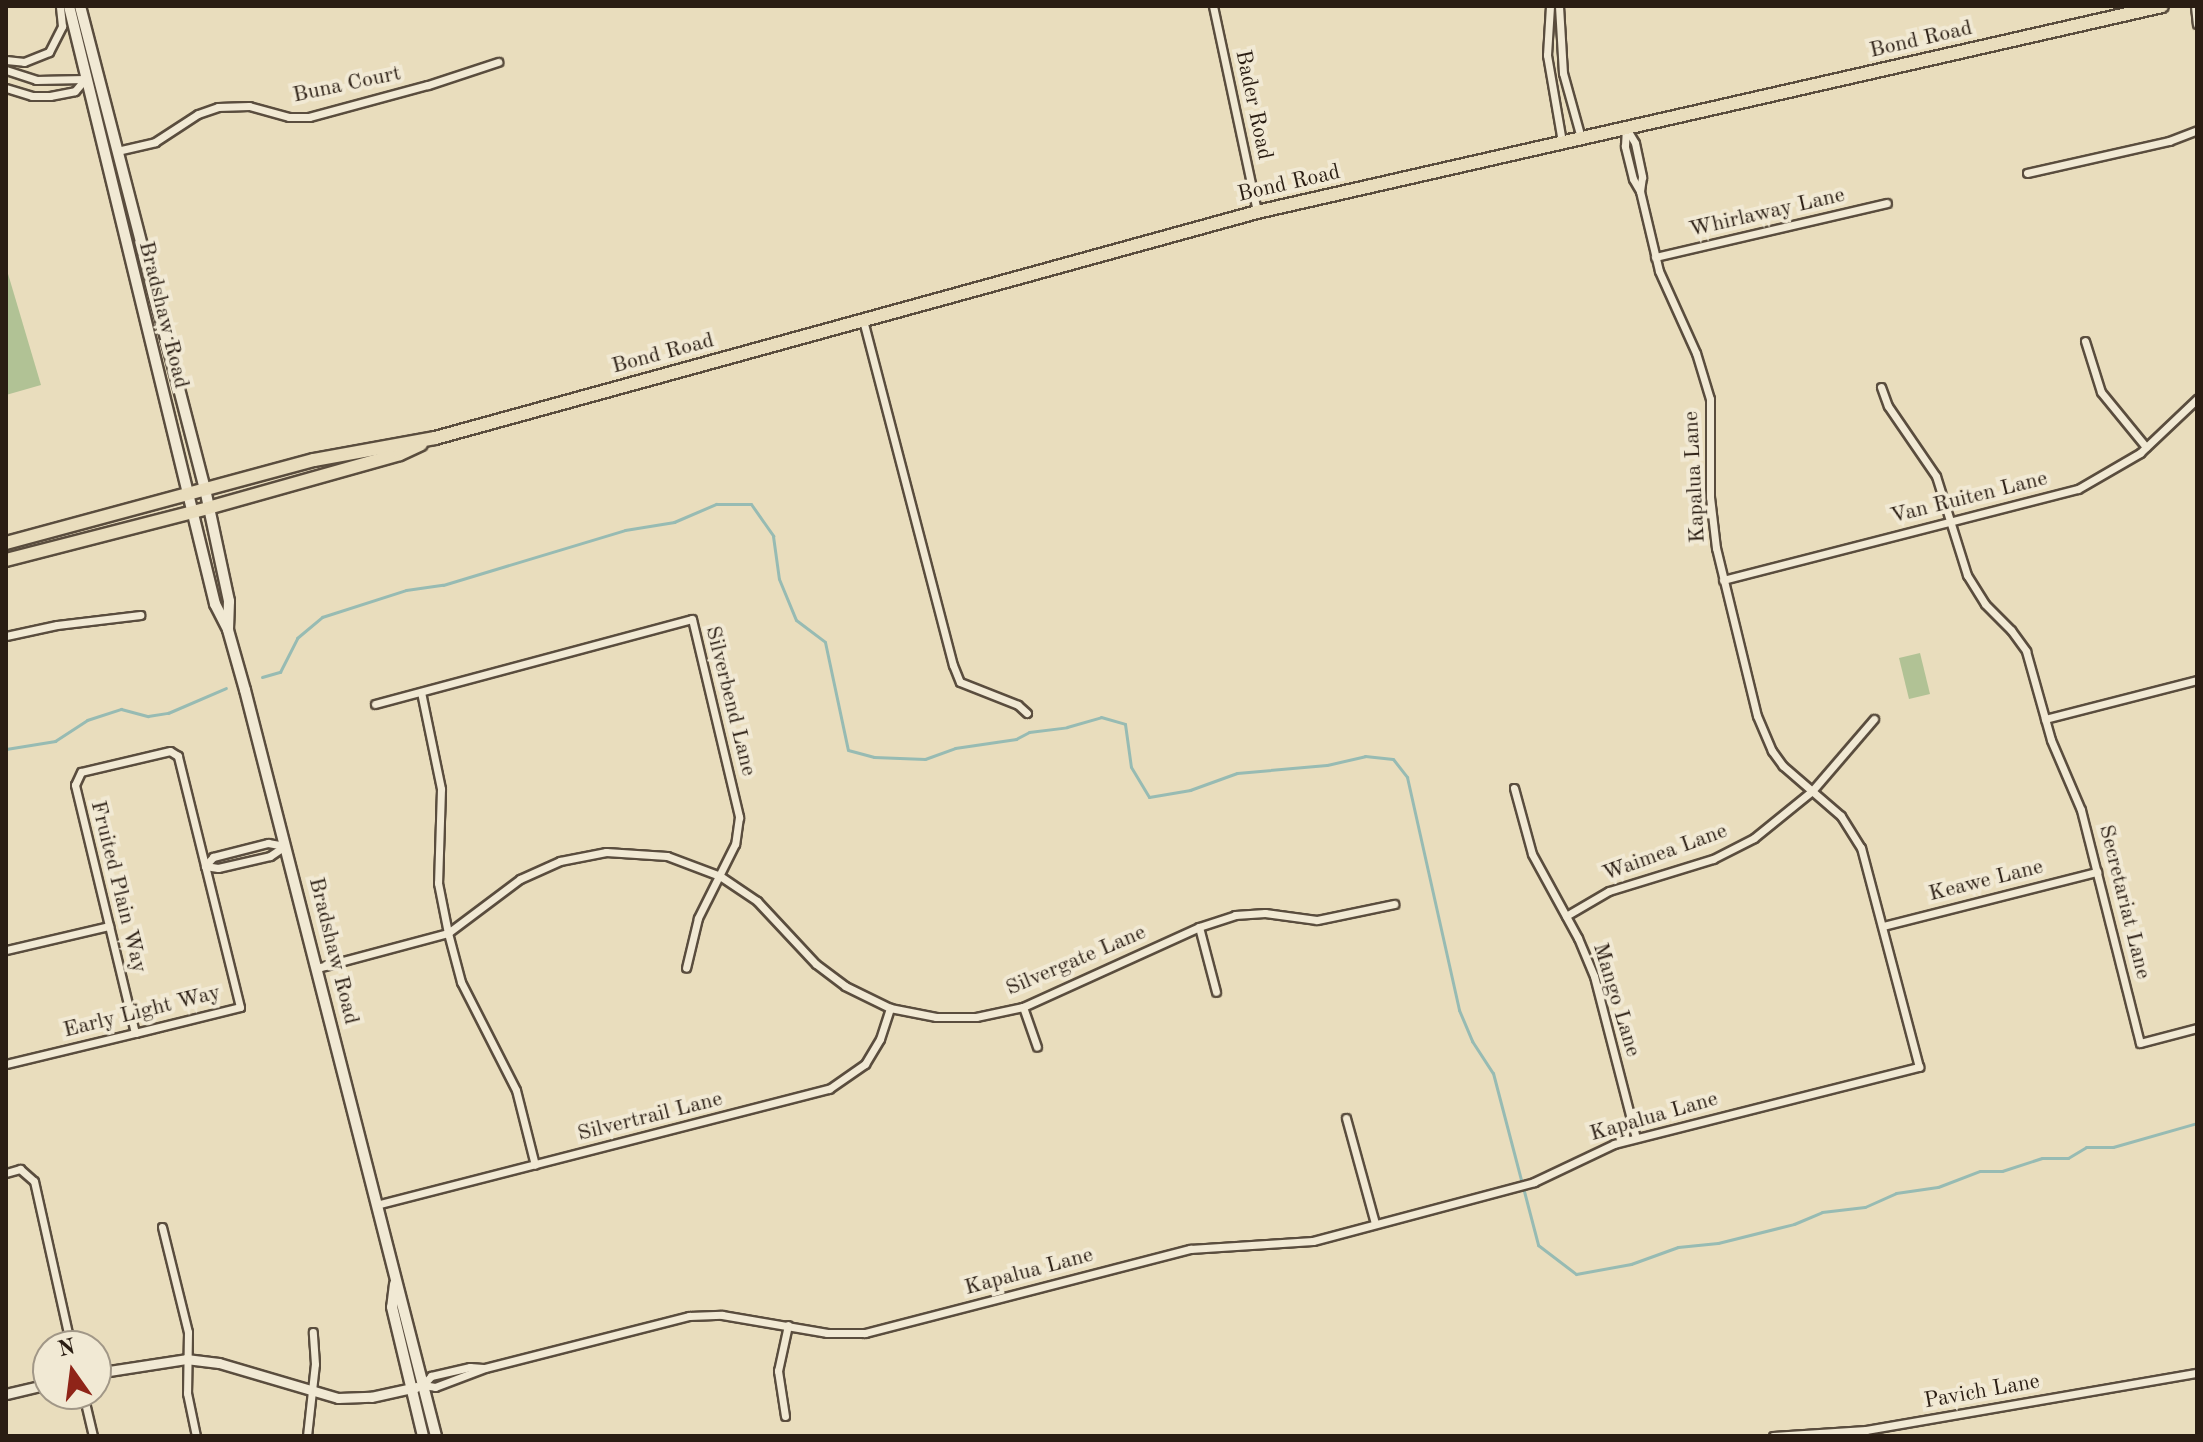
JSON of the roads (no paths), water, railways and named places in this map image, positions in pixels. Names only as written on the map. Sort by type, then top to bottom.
[{"type":"main road","name":"Bradshaw Road","points":[[69,6],[215,604],[228,630],[436,1436]]},
{"type":"main road","name":"Bradshaw Road","points":[[80,6],[205,489],[229,601],[228,630]]},
{"type":"main road","name":"Bond Road","points":[[6,543],[365,449],[435,438],[1257,212],[2162,6]]},
{"type":"main road","points":[[85,79],[97,77]]},
{"type":"main road","name":"Bond Road","points":[[6,560],[299,483],[400,454],[435,438]]},
{"type":"main road","points":[[299,483],[323,469],[359,459],[365,449]]},
{"type":"main road","name":"Bradshaw Road","points":[[395,1284],[392,1307],[423,1436]]},
{"type":"street","points":[[6,60],[24,62],[49,52],[62,26],[60,6]]},
{"type":"street","name":"Bader Road","points":[[1213,6],[1257,212]]},
{"type":"street","points":[[1550,6],[1547,55],[1562,142]]},
{"type":"street","points":[[1559,6],[1563,73],[1581,138]]},
{"type":"street","points":[[2195,6],[2197,24]]},
{"type":"street","name":"Buna Court","points":[[117,151],[155,142],[198,114],[218,107],[249,106],[289,117],[309,117],[428,85],[498,62]]},
{"type":"street","points":[[6,70],[36,80],[85,79]]},
{"type":"street","points":[[6,88],[32,96],[50,96],[75,91],[85,79]]},
{"type":"street","name":"Kapalua Lane","points":[[423,1385],[431,1376],[470,1367],[485,1368],[689,1316],[722,1315],[827,1333],[865,1333],[1190,1249],[1236,1244],[1290,1245],[1534,1182],[1599,1149],[1636,1138],[1919,1067],[1866,860],[1853,831],[1835,809],[1783,766],[1763,734],[1723,580],[1711,517],[1710,399],[1696,353],[1666,292],[1655,257],[1640,191],[1633,179],[1625,146],[1626,128]]},
{"type":"street","points":[[2027,173],[2169,141],[2197,130]]},
{"type":"street","name":"Whirlaway Lane","points":[[1655,257],[1887,203]]},
{"type":"street","points":[[863,320],[960,682],[1018,705],[1027,713]]},
{"type":"street","points":[[2085,341],[2101,392],[2146,447]]},
{"type":"street","name":"Secretariat Lane","points":[[1881,387],[1895,419],[1929,463],[1951,521],[1960,556],[1977,593],[2026,651],[2045,719],[2081,810],[2140,1043],[2197,1028]]},
{"type":"street","name":"Van Ruiten Lane","points":[[1723,580],[2078,489],[2121,467],[2197,399]]},
{"type":"street","points":[[6,636],[57,625],[140,615]]},
{"type":"street","name":"Silverbend Lane","points":[[375,704],[692,619],[737,805],[735,844],[720,876]]},
{"type":"street","points":[[2045,719],[2197,680]]},
{"type":"street","points":[[421,692],[440,777],[438,883],[448,933],[461,982],[512,1080],[535,1165]]},
{"type":"street","name":"Waimea Lane","points":[[1566,916],[1609,891],[1730,852],[1778,823],[1812,791],[1874,719]]},
{"type":"street","name":"Fruited Plain Way","points":[[135,1033],[75,785],[81,772],[170,751],[178,756],[205,866]]},
{"type":"street","name":"Mango Lane","points":[[1514,788],[1532,854],[1594,976],[1636,1138]]},
{"type":"street","points":[[205,866],[213,857],[268,843],[285,846]]},
{"type":"street","points":[[205,866],[218,868],[270,856],[285,846]]},
{"type":"street","name":"Silvergate Lane","points":[[317,968],[448,933],[520,879],[584,855],[649,853],[688,862],[720,876],[757,901],[830,976],[860,995],[890,1008],[954,1018],[1023,1007],[1199,927],[1250,913],[1317,920],[1394,904]]},
{"type":"street","name":"Early Light Way","points":[[6,1064],[240,1007],[205,866]]},
{"type":"street","name":"Keawe Lane","points":[[1883,926],[2097,872]]},
{"type":"street","points":[[686,968],[695,927],[720,876]]},
{"type":"street","points":[[6,950],[109,926]]},
{"type":"street","points":[[1199,927],[1216,992]]},
{"type":"street","points":[[1023,1007],[1037,1047]]},
{"type":"street","name":"Silvertrail Lane","points":[[376,1205],[829,1089],[865,1064],[880,1039],[890,1008]]},
{"type":"street","points":[[1346,1118],[1375,1223]]},
{"type":"street","points":[[6,1173],[20,1169],[34,1181],[67,1330]]},
{"type":"street","points":[[162,1227],[188,1332],[187,1393],[196,1436]]},
{"type":"street","points":[[785,1416],[778,1371],[788,1325]]},
{"type":"street","points":[[307,1436],[313,1332]]},
{"type":"street","points":[[112,1371],[186,1359],[219,1363],[338,1398],[371,1397],[423,1385]]},
{"type":"street","name":"Pavich Lane","points":[[1773,1436],[1866,1430],[2197,1373]]},
{"type":"street","points":[[6,1394],[32,1388]]},
{"type":"street","points":[[87,1410],[93,1436]]},
{"type":"waterway","points":[[262,677],[280,672],[297,638],[322,617],[406,590],[443,585],[625,530],[674,522],[716,504],[751,504],[773,536],[779,579],[796,620],[825,642],[848,750],[874,757],[925,759],[955,748],[1016,739],[1029,732],[1067,727],[1101,717],[1125,724],[1131,767],[1149,797],[1190,790],[1237,773],[1327,765],[1365,756],[1393,759],[1407,777],[1459,1010],[1472,1041],[1493,1073],[1538,1245],[1576,1274],[1631,1264],[1678,1247],[1718,1243],[1794,1224],[1822,1212],[1865,1207],[1896,1193],[1938,1187],[1980,1171],[2002,1171],[2042,1158],[2068,1158],[2086,1147],[2113,1147],[2197,1123]]},
{"type":"waterway","points":[[6,749],[55,741],[87,720],[121,709],[148,716],[168,713],[226,688]]}]
